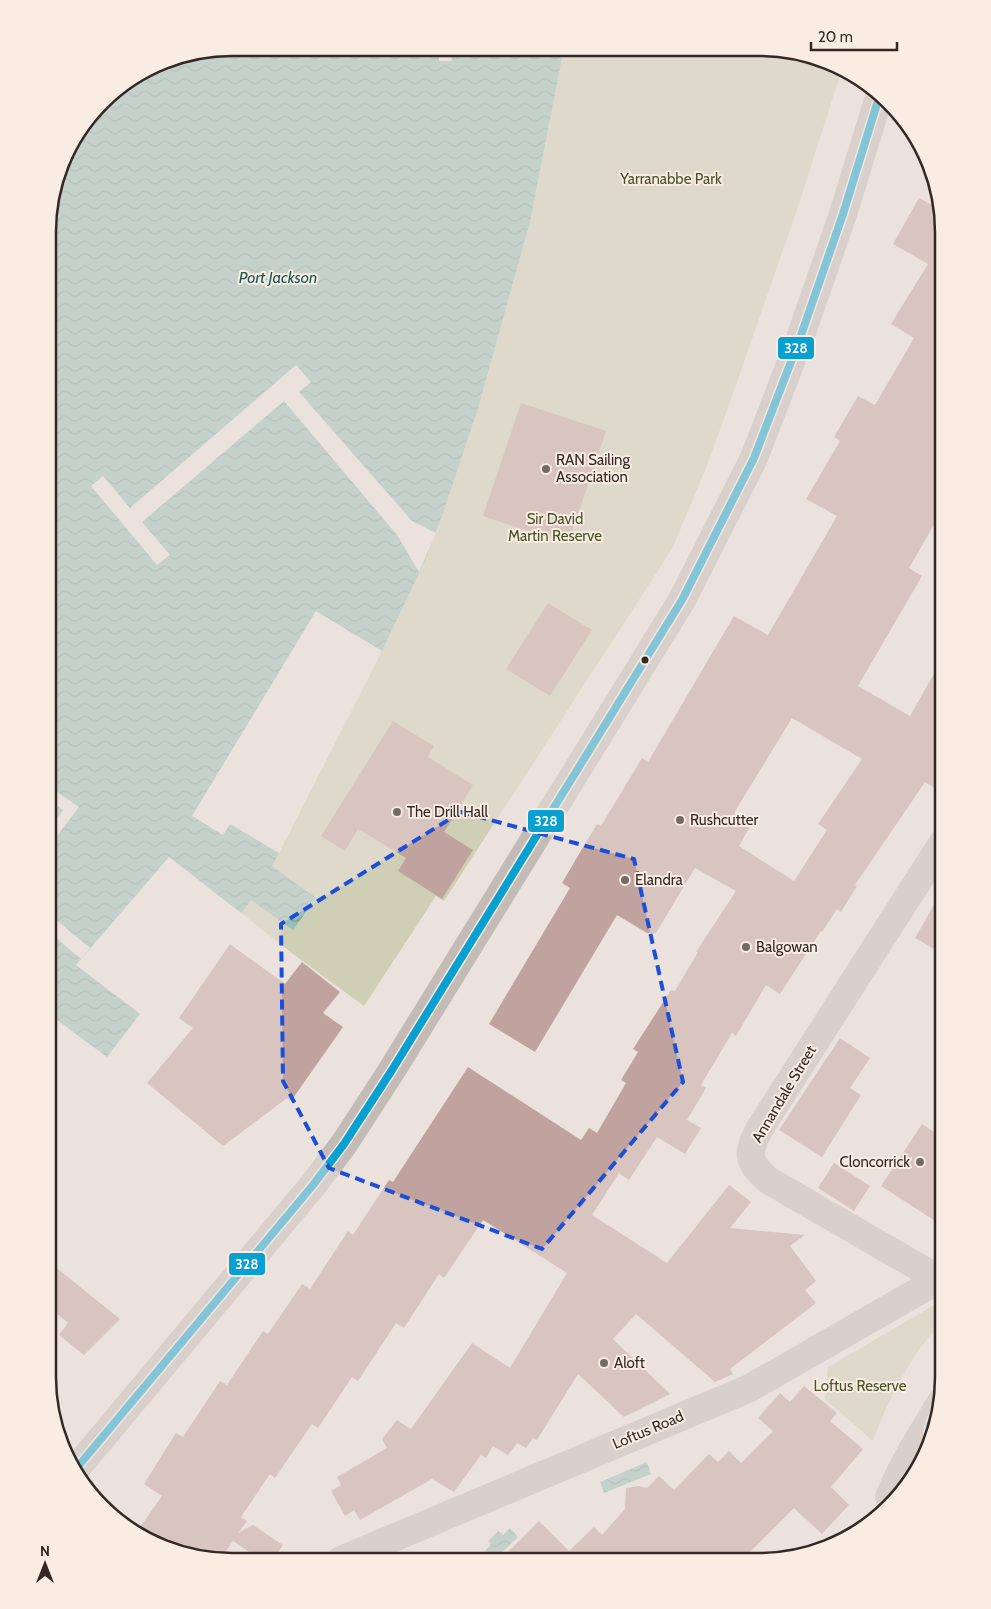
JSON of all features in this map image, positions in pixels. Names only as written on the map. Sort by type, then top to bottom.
[{"type":"street","points":[[80,1464],[313,1185],[344,1144],[392,1070],[682,600],[754,458],[799,341],[837,232],[877,102]]},
{"type":"street","name":"Annandale Street","points":[[934,855],[760,1128],[752,1142],[750,1155],[754,1167],[768,1180],[934,1274]]},
{"type":"street","name":"Loftus Road","points":[[358,1553],[750,1388],[934,1282]]},
{"type":"street","points":[[895,1488],[901,1469],[929,1421]]},
{"type":"highlighted area","points":[[461,812],[634,859],[683,1082],[542,1249],[329,1168],[283,1081],[281,924]]},
{"type":"green space","points":[[562,56],[759,56],[805,62],[840,76],[799,204],[729,405],[706,468],[672,549],[444,901],[436,896],[364,1006],[241,913],[279,853],[381,653],[426,559],[478,409],[530,222]]},
{"type":"green space","name":"Loftus Reserve","points":[[934,1305],[934,1332],[921,1347],[902,1377],[873,1441],[825,1399],[828,1367]]},
{"type":"water","name":"Port Jackson","points":[[562,56],[530,222],[478,409],[426,559],[382,651],[316,611],[192,816],[223,835],[230,824],[279,853],[272,866],[316,898],[293,930],[251,900],[241,913],[169,857],[76,965],[140,1014],[107,1057],[57,1020],[56,232],[62,186],[74,154],[100,116],[116,100],[154,74],[186,62],[220,57]]},
{"type":"water","points":[[647,1462],[651,1474],[604,1493],[600,1482]]},
{"type":"water","points":[[510,1528],[518,1537],[501,1553],[487,1553],[485,1551],[491,1544],[488,1541],[498,1531],[503,1535]]},
{"type":"pier","points":[[439,57],[451,57],[452,61],[439,61]]},
{"type":"pier","points":[[296,365],[311,382],[299,392],[412,521],[436,533],[419,572],[397,535],[284,401],[142,522],[170,555],[157,565],[91,486],[103,476],[130,508]]},
{"type":"pier","points":[[56,791],[79,807],[56,837],[56,819],[63,810],[56,805]]},
{"type":"pier","points":[[56,920],[90,948],[81,959],[56,938]]},
{"type":"building","points":[[919,198],[932,205],[935,232],[935,523],[909,568],[922,576],[858,686],[910,716],[935,673],[935,788],[925,782],[855,885],[857,886],[841,912],[837,909],[780,994],[766,985],[736,1036],[732,1033],[701,1085],[706,1088],[687,1120],[701,1128],[685,1154],[657,1137],[629,1180],[619,1173],[592,1215],[667,1263],[729,1185],[751,1202],[730,1228],[805,1235],[790,1246],[816,1281],[805,1290],[816,1303],[730,1369],[733,1374],[715,1382],[636,1314],[613,1339],[670,1394],[624,1417],[578,1374],[537,1440],[533,1438],[526,1448],[517,1443],[508,1455],[493,1446],[486,1458],[481,1455],[454,1492],[432,1479],[360,1520],[354,1510],[345,1516],[331,1491],[341,1485],[337,1477],[387,1448],[382,1439],[397,1420],[411,1429],[472,1343],[510,1368],[567,1273],[483,1220],[444,1278],[439,1274],[404,1328],[396,1323],[358,1381],[352,1377],[318,1428],[312,1424],[275,1478],[270,1474],[241,1517],[247,1521],[238,1533],[253,1525],[283,1545],[278,1553],[251,1553],[233,1541],[225,1552],[186,1547],[154,1535],[140,1527],[162,1496],[144,1484],[176,1433],[183,1437],[220,1381],[227,1385],[263,1331],[268,1334],[302,1284],[310,1289],[348,1231],[353,1235],[389,1180],[393,1182],[468,1067],[581,1140],[589,1128],[597,1133],[626,1083],[621,1080],[638,1052],[633,1049],[671,990],[675,991],[698,952],[696,952],[736,891],[695,868],[656,933],[647,933],[617,915],[535,1052],[489,1024],[570,888],[562,883],[597,824],[601,826],[642,758],[648,762],[734,616],[768,635],[837,516],[806,499],[840,441],[834,437],[858,396],[875,405],[914,338],[891,324],[928,264],[893,244]],"holes":[[[792,718],[862,759],[818,824],[827,830],[794,881],[739,846],[752,823],[734,813]]]},
{"type":"building","name":"RAN Sailing Association","points":[[521,403],[606,431],[568,544],[483,516]]},
{"type":"building","points":[[548,603],[592,630],[550,696],[506,669]]},
{"type":"building","name":"The Drill Hall","points":[[393,721],[434,746],[428,757],[473,785],[444,832],[473,850],[442,899],[398,871],[406,858],[358,829],[345,851],[321,836]]},
{"type":"building","points":[[934,904],[934,949],[915,938]]},
{"type":"building","points":[[230,944],[285,984],[302,962],[340,992],[323,1013],[343,1027],[291,1101],[287,1098],[223,1146],[147,1083],[193,1028],[179,1018]]},
{"type":"building","points":[[840,1038],[870,1058],[850,1088],[861,1095],[822,1157],[779,1130]]},
{"type":"building","name":"Cloncorrick","points":[[922,1124],[934,1132],[934,1220],[881,1186]]},
{"type":"building","points":[[834,1163],[870,1186],[854,1211],[818,1188]]},
{"type":"building","points":[[56,1267],[120,1319],[84,1355],[59,1335],[68,1323],[56,1313]]},
{"type":"building","points":[[804,1386],[837,1413],[830,1421],[863,1449],[831,1487],[849,1505],[822,1534],[794,1508],[749,1553],[507,1553],[539,1521],[569,1551],[594,1527],[602,1535],[625,1509],[626,1488],[639,1486],[647,1488],[659,1476],[674,1490],[709,1454],[718,1462],[729,1451],[741,1463],[773,1431],[758,1418],[780,1393],[790,1402]]},
{"type":"transit line","name":"328","points":[[80,1464],[313,1185],[344,1144],[392,1070],[682,600],[754,458],[799,341],[843,214],[877,102]]},
{"type":"place","name":"RAN Sailing Association","points":[[546,469]]},
{"type":"place","name":"The Drill Hall","points":[[397,812]]},
{"type":"place","name":"Rushcutter","points":[[680,820]]},
{"type":"place","name":"Elandra","points":[[625,880]]},
{"type":"place","name":"Balgowan","points":[[746,947]]},
{"type":"place","name":"Cloncorrick","points":[[920,1162]]},
{"type":"place","name":"Aloft","points":[[604,1363]]},
{"type":"park label","name":"Yarranabbe Park","points":[[671,179]]},
{"type":"park label","name":"Sir David Martin Reserve","points":[[555,528]]}]
